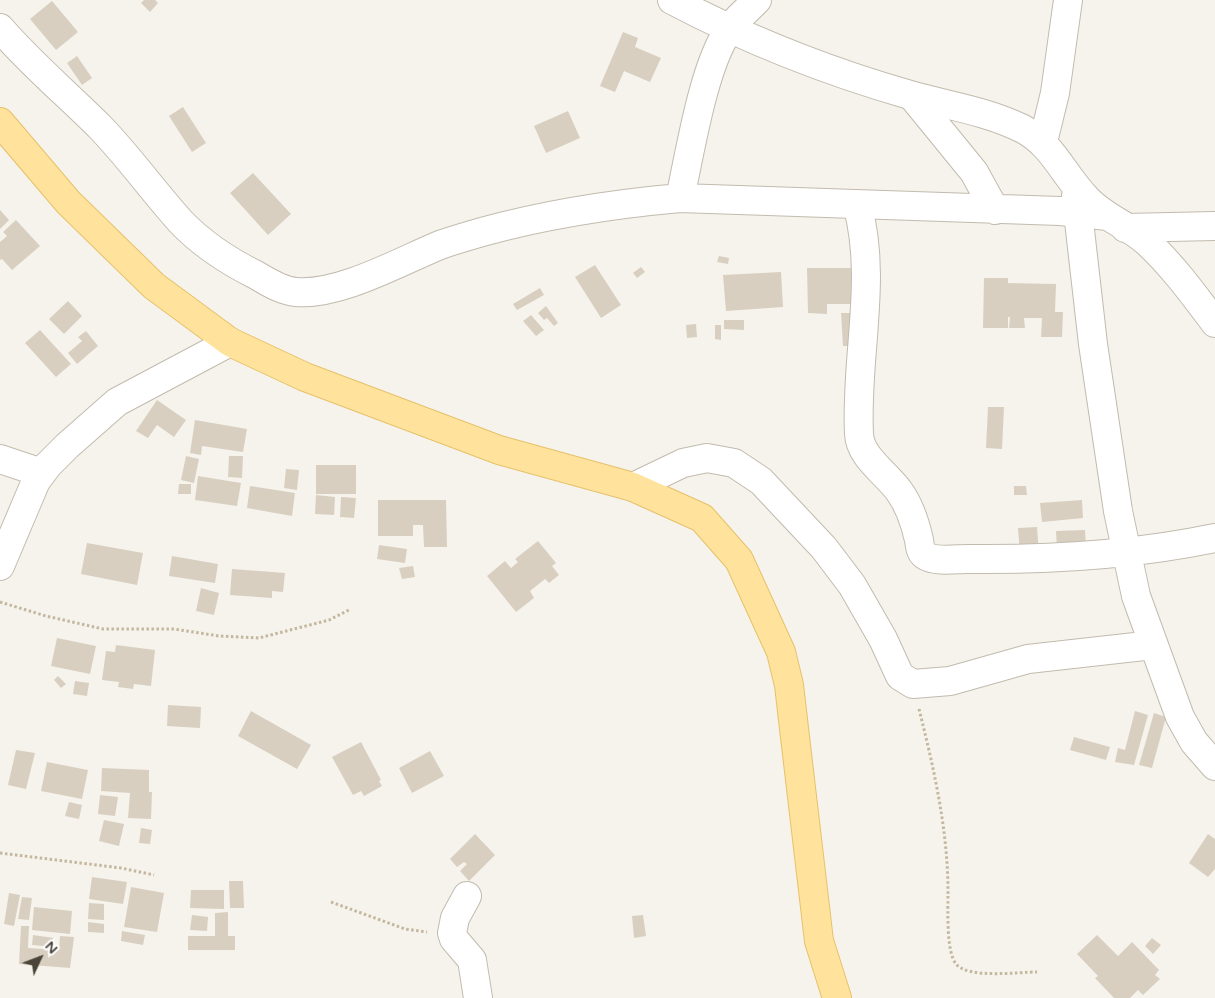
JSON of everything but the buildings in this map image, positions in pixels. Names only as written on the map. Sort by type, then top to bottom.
[{"type":"main road","points":[[0,122],[68,202],[154,286],[230,342],[305,377],[499,450],[633,487],[702,518],[739,560],[758,598],[781,652],[789,685],[819,941],[837,998]]},
{"type":"street","points":[[672,0],[729,29],[850,76],[912,96],[990,115],[1024,129],[1042,142],[1063,166],[1085,197],[1116,222],[1146,241],[1170,266],[1215,323]]},
{"type":"street","points":[[680,198],[708,80],[717,52],[729,29],[757,0]]},
{"type":"street","points":[[1042,142],[1055,93],[1068,0]]},
{"type":"street","points":[[0,28],[36,67],[100,127],[191,231],[232,262],[281,288],[295,292],[313,292],[338,286],[375,274],[442,245],[498,228],[568,212],[624,203],[680,198],[1078,212],[1116,222],[1215,226]]},
{"type":"street","points":[[912,96],[974,172],[995,210]]},
{"type":"street","points":[[1074,183],[1093,344],[1126,551],[1136,596],[1180,716],[1194,742],[1215,766]]},
{"type":"street","points":[[857,204],[864,232],[867,274],[860,371],[860,444],[898,489],[907,503],[915,523],[921,552],[925,556],[936,558],[1020,560],[1071,558],[1215,538]]},
{"type":"street","points":[[0,566],[36,481],[67,446],[118,402],[230,342]]},
{"type":"street","points":[[633,487],[683,463],[707,458],[734,463],[761,481],[824,548],[852,585],[884,639],[900,676],[913,684],[950,680],[1028,659],[1153,645]]},
{"type":"street","points":[[0,459],[42,474]]},
{"type":"street","points":[[467,896],[455,918],[452,932],[454,939],[472,960],[478,998]]},
{"type":"path","points":[[0,602],[46,616],[103,629],[174,629],[219,636],[259,638],[329,620],[349,610]]},
{"type":"path","points":[[913,684],[938,790],[948,878],[950,939],[955,963],[961,968],[974,972],[1037,972]]},
{"type":"path","points":[[0,853],[121,868],[154,875]]},
{"type":"path","points":[[331,902],[405,929],[452,932]]}]
